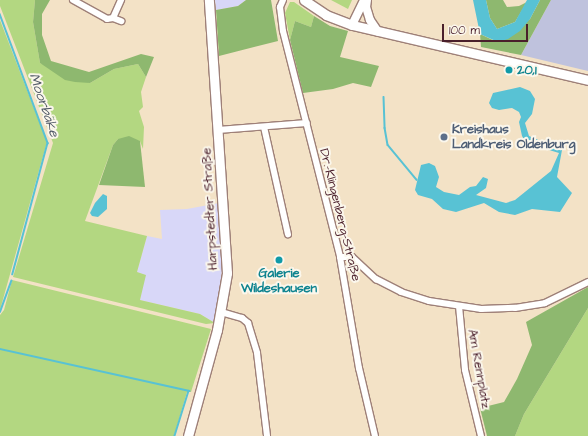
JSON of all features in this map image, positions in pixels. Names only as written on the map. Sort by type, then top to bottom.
[{"type":"main road","name":"Harpstedter Straße","points":[[188,436],[222,312],[227,259],[209,0]]},
{"type":"main road","points":[[304,0],[326,15],[352,25],[588,80]]},
{"type":"street","points":[[73,0],[102,17],[113,18],[121,21]]},
{"type":"street","points":[[113,18],[121,0]]},
{"type":"street","name":"Dr.-Klingenberg-Straße","points":[[283,0],[280,7],[283,31],[340,257],[359,368],[375,436]]},
{"type":"street","points":[[352,25],[366,0]]},
{"type":"street","points":[[366,0],[366,7],[370,20],[378,32]]},
{"type":"street","points":[[218,130],[307,123]]},
{"type":"street","points":[[264,127],[288,234]]},
{"type":"street","points":[[340,257],[352,257],[376,279],[401,292],[429,301],[459,306],[515,308],[555,299],[588,282]]},
{"type":"street","name":"Am Rennplatz","points":[[459,306],[465,370],[481,436]]},
{"type":"street","points":[[222,312],[242,318],[248,323],[257,353],[267,436]]},
{"type":"shaded area","points":[[215,0],[246,0],[238,6],[216,10]]},
{"type":"shaded area","points":[[551,0],[588,0],[588,71],[521,55]]},
{"type":"shaded area","points":[[219,203],[223,263],[215,323],[200,314],[140,300],[145,275],[137,272],[147,236],[162,239],[160,210],[187,209]]},
{"type":"green space","points":[[0,0],[35,0],[33,22],[40,63],[90,83],[114,69],[138,64],[146,77],[141,92],[143,107],[139,111],[144,127],[143,149],[140,141],[118,139],[113,145],[85,221],[147,236],[137,272],[146,275],[140,300],[200,314],[215,323],[206,324],[13,277],[53,143],[0,6]]},
{"type":"green space","points":[[35,0],[50,0],[42,14],[42,35],[51,61],[89,72],[141,54],[154,57],[146,77],[138,64],[114,69],[90,83],[75,82],[65,80],[40,63],[33,22]]},
{"type":"green space","points":[[246,0],[271,0],[278,41],[219,56],[216,10],[238,6]]},
{"type":"green space","points":[[331,0],[352,0],[348,9]]},
{"type":"green space","points":[[486,0],[503,0],[507,7],[519,6],[527,2],[515,22],[497,29],[490,18]]},
{"type":"green space","points":[[540,0],[551,0],[521,55],[481,47],[480,34],[497,42],[530,19]]},
{"type":"green space","points":[[290,2],[294,2],[314,16],[311,27],[295,21],[290,40],[285,13]]},
{"type":"green space","points":[[314,16],[330,26],[348,31],[340,57],[379,66],[371,87],[353,83],[333,89],[303,93],[290,40],[295,21],[311,27]]},
{"type":"green space","points":[[0,20],[47,142],[0,310]]},
{"type":"green space","points":[[129,136],[140,141],[145,187],[99,185],[113,145],[118,139]]},
{"type":"green space","points":[[12,280],[211,329],[191,392],[187,392],[174,436],[0,436],[0,315],[4,310]]},
{"type":"green space","points":[[588,287],[588,308],[524,414],[515,436],[487,436],[480,408],[504,402],[517,379],[532,345],[526,322]]},
{"type":"green space","points":[[588,308],[588,436],[515,436],[524,414]]},
{"type":"water","points":[[473,0],[486,0],[490,18],[497,29],[515,22],[527,0],[540,0],[530,19],[520,31],[508,39],[498,42],[480,34]]},
{"type":"water","points":[[520,87],[530,91],[535,99],[532,114],[525,123],[529,136],[562,150],[557,177],[572,193],[560,212],[532,209],[515,215],[499,212],[484,203],[456,212],[443,209],[432,199],[418,195],[415,190],[421,165],[429,163],[435,166],[439,177],[436,187],[444,192],[459,195],[470,187],[476,186],[483,177],[488,179],[486,188],[476,195],[506,203],[515,200],[551,171],[559,153],[526,143],[522,136],[519,122],[521,117],[519,112],[512,108],[499,110],[492,108],[489,103],[493,93]]},
{"type":"water","points":[[103,194],[107,196],[107,209],[98,217],[92,216],[90,213],[95,203]]},
{"type":"waterway","name":"Moorbäke","points":[[0,14],[48,143],[13,274]]},
{"type":"waterway","points":[[384,97],[385,128],[388,145],[417,180]]},
{"type":"waterway","name":"Moorbäke","points":[[0,312],[11,281]]},
{"type":"waterway","points":[[0,349],[189,391],[175,436]]},
{"type":"place","name":"20,1","points":[[509,70]]},
{"type":"place","name":"Kreishaus Landkreis Oldenburg","points":[[444,137]]},
{"type":"place","name":"Galerie Wildeshausen","points":[[279,260]]}]
